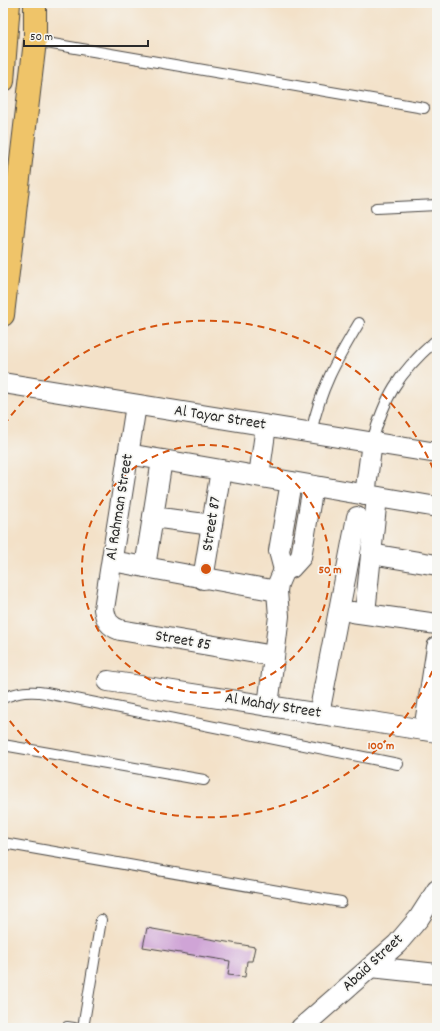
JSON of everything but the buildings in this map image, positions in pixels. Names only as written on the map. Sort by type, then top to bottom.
[{"type":"highway","points":[[3,81],[9,3]]},
{"type":"highway","points":[[3,315],[35,41],[35,3]]},
{"type":"street","name":"Al Tayar Street","points":[[3,383],[437,453]]},
{"type":"street","name":"Al Rahman Street","points":[[104,609],[136,405]]},
{"type":"street","points":[[259,476],[266,426]]},
{"type":"street","points":[[365,613],[371,554],[372,442]]},
{"type":"street","points":[[128,454],[437,507]]},
{"type":"street","points":[[145,567],[162,460]]},
{"type":"street","name":"Street 87","points":[[203,579],[221,470]]},
{"type":"street","points":[[284,570],[279,551],[291,482]]},
{"type":"street","points":[[268,706],[279,616],[277,591],[280,576],[284,570],[291,568],[301,557],[313,486]]},
{"type":"street","points":[[153,517],[212,525]]},
{"type":"street","points":[[320,714],[357,517]]},
{"type":"street","points":[[371,554],[437,565]]},
{"type":"street","points":[[112,561],[203,579],[277,591]]},
{"type":"street","name":"Street 85","points":[[104,609],[106,619],[111,627],[120,630],[274,656]]},
{"type":"street","points":[[339,610],[437,624]]},
{"type":"street","points":[[431,731],[437,647]]},
{"type":"street","name":"Al Mahdy Street","points":[[108,681],[431,731]]},
{"type":"street","name":"Abaid Street","points":[[301,1028],[397,944],[419,918],[437,890]]},
{"type":"street","points":[[371,967],[437,974]]},
{"type":"lane","points":[[35,41],[424,108]]},
{"type":"lane","points":[[376,208],[437,205]]},
{"type":"lane","points":[[311,433],[317,404],[328,377],[358,324]]},
{"type":"lane","points":[[372,442],[380,413],[393,386],[412,362],[434,342]]},
{"type":"lane","points":[[3,698],[19,692],[33,691],[46,693],[398,764]]},
{"type":"lane","points":[[3,744],[204,780]]},
{"type":"lane","points":[[3,843],[341,902]]},
{"type":"lane","points":[[83,1028],[101,920]]}]
